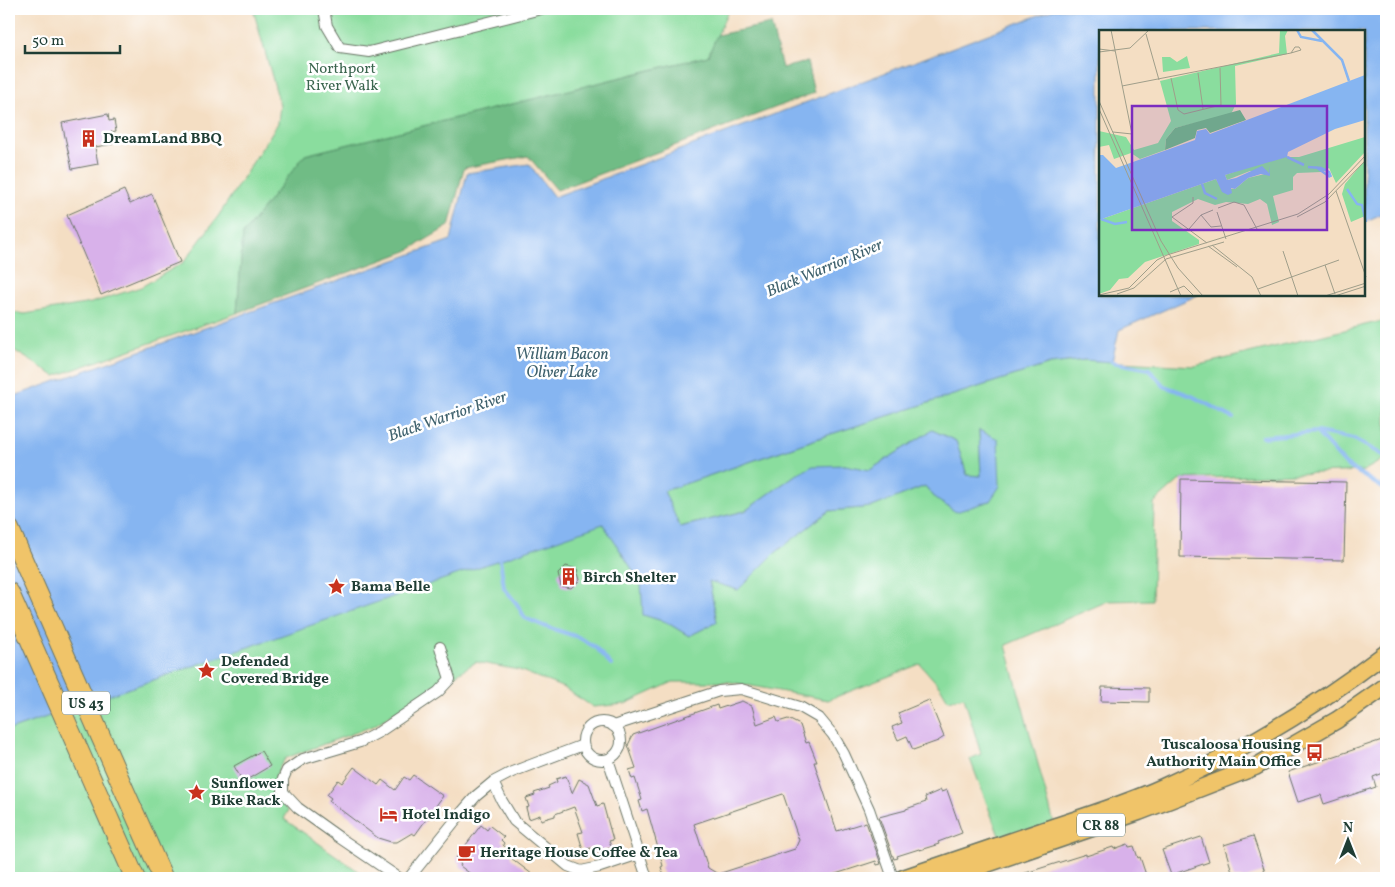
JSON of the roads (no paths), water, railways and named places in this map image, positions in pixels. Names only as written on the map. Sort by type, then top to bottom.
[{"type":"highway","name":"US 43","points":[[9,528],[163,878]]},
{"type":"highway","name":"US 43","points":[[9,592],[135,878]]},
{"type":"main road","points":[[903,878],[1163,788],[1237,750],[1304,711],[1386,653]]},
{"type":"main road","name":"CR 88","points":[[946,878],[1139,812],[1255,767],[1337,720],[1385,688]]},
{"type":"street","points":[[324,9],[327,26],[340,48],[369,52],[510,12],[541,9]]},
{"type":"street","points":[[398,878],[298,808],[284,792],[283,779],[287,770],[303,759],[360,742],[388,726],[438,692],[450,679],[440,647]]},
{"type":"street","points":[[613,726],[719,690],[742,689],[800,707],[819,718],[833,735],[844,754],[869,809],[893,878]]},
{"type":"street","points":[[604,722],[613,726],[621,739],[618,751],[608,759],[595,759],[590,756],[583,745],[584,734],[588,728],[604,722]]},
{"type":"street","points":[[409,878],[462,812],[492,782],[512,772],[583,745]]},
{"type":"street","points":[[608,759],[647,878]]},
{"type":"street","points":[[492,782],[514,821],[568,866],[581,871],[600,867],[639,854]]},
{"type":"water","name":"William Bacon Oliver Lake","points":[[1055,9],[1386,9],[1386,212],[1365,222],[1365,30],[1099,30],[1099,296],[1196,296],[1119,330],[1112,362],[1084,360],[1050,364],[828,435],[664,491],[680,527],[745,511],[794,476],[813,466],[845,465],[870,470],[932,430],[956,441],[967,475],[981,476],[979,430],[998,439],[1000,486],[990,501],[956,512],[937,500],[925,486],[872,507],[829,511],[775,553],[738,590],[709,581],[717,622],[689,636],[666,622],[643,615],[641,583],[603,524],[9,730],[9,398],[451,240],[467,173],[529,164],[554,197]]},
{"type":"waterway","points":[[1110,359],[1112,362],[1149,369],[1164,386],[1192,396],[1233,418]]},
{"type":"waterway","points":[[1262,437],[1317,432],[1354,439],[1386,457]]},
{"type":"waterway","points":[[1317,433],[1346,465],[1386,490]]},
{"type":"waterway","points":[[500,559],[504,588],[525,618],[578,637],[595,647],[611,665]]},
{"type":"place","name":"DreamLand BBQ","points":[[89,138]]},
{"type":"place","name":"Birch Shelter","points":[[569,577]]},
{"type":"place","name":"Bama Belle","points":[[337,586]]},
{"type":"place","name":"Defended Covered Bridge","points":[[207,670]]},
{"type":"place","name":"Tuscaloosa Housing Authority Main Office","points":[[1315,753]]},
{"type":"place","name":"Sunflower Bike Rack","points":[[197,792]]},
{"type":"place","name":"Hotel Indigo","points":[[388,814]]},
{"type":"place","name":"Heritage House Coffee & Tea","points":[[466,852]]},
{"type":"park label","name":"Northport River Walk","points":[[342,76]]},
{"type":"water label","name":"Black Warrior River","points":[[824,267]]},
{"type":"water label","name":"Black Warrior River","points":[[447,415]]}]
